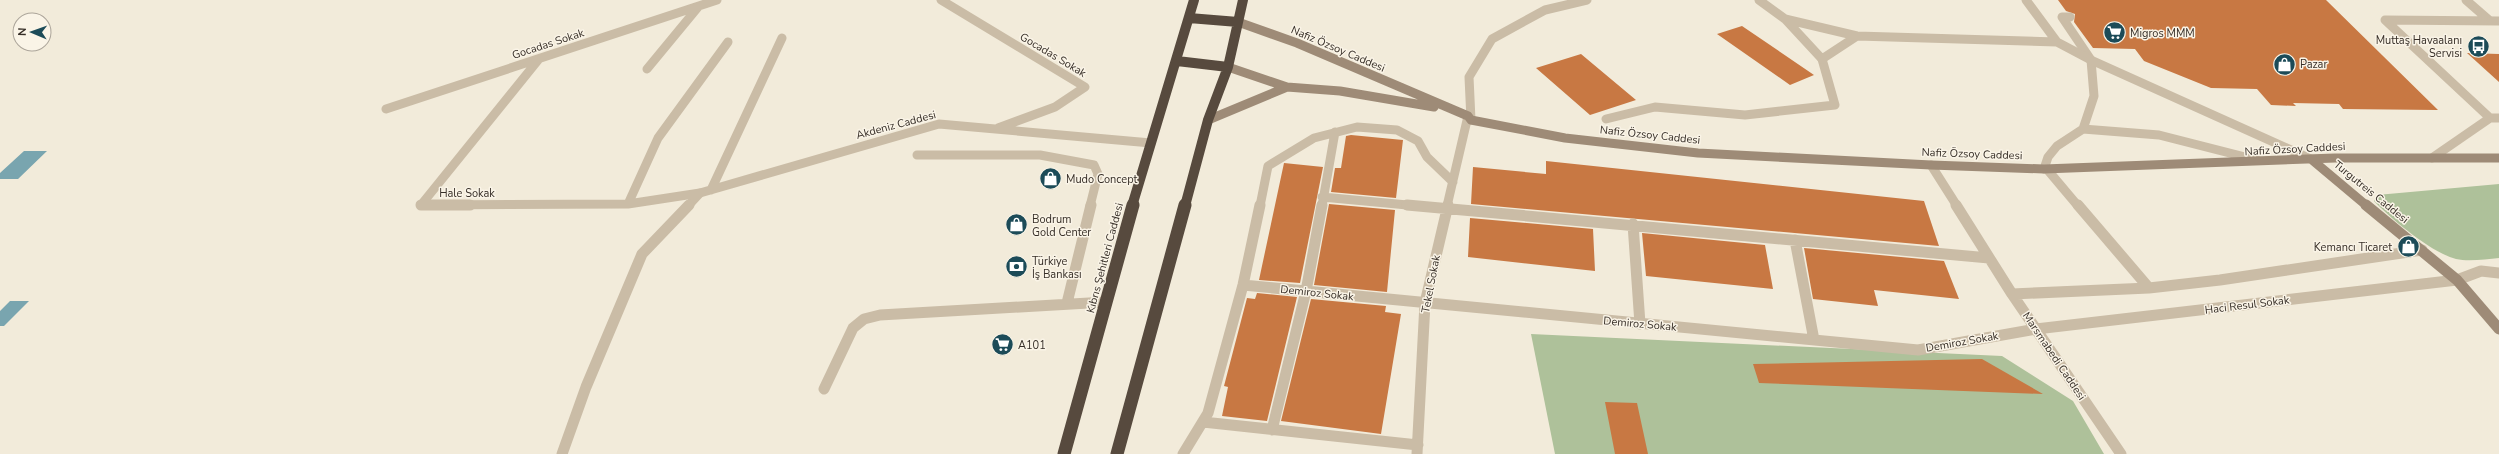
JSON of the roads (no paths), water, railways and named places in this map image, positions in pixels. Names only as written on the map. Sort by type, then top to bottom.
[{"type":"highway","name":"Kıbrıs Şehitleri Caddesi","points":[[1064,454],[1151,143],[1177,61],[1194,0]]},
{"type":"highway","points":[[1117,454],[1208,120],[1228,66],[1243,0]]},
{"type":"highway","points":[[1189,18],[1238,22]]},
{"type":"highway","points":[[1177,61],[1228,66]]},
{"type":"main road","name":"Nafiz Özsoy Caddesi","points":[[1238,22],[1297,43],[1469,118],[1565,138],[1698,153],[1931,165],[2045,169],[2311,159],[2499,158]]},
{"type":"main road","name":"Nafiz Özsoy Caddesi","points":[[1228,66],[1288,87],[1340,91],[1449,110]]},
{"type":"main road","name":"Nafiz Özsoy Caddesi","points":[[1208,120],[1288,87]]},
{"type":"main road","name":"Turgutreis Caddesi","points":[[2311,159],[2457,280],[2499,329]]},
{"type":"street","name":"Gocadas Sokak","points":[[386,109],[717,0]]},
{"type":"street","name":"Gocadas Sokak","points":[[941,0],[1085,87],[1070,100],[1044,114],[992,130]]},
{"type":"street","name":"Tekel Sokak","points":[[1418,450],[1425,303],[1469,118],[1469,77],[1492,39],[1545,10],[1587,0]]},
{"type":"street","points":[[1606,119],[1655,107],[1744,115],[1834,105],[1822,59],[1785,19],[1759,0]]},
{"type":"street","points":[[2026,0],[2057,42],[2091,60],[2311,159]]},
{"type":"street","points":[[2466,0],[2495,21]]},
{"type":"street","points":[[647,69],[700,6]]},
{"type":"street","points":[[2070,17],[2062,17],[2091,60],[2094,96],[2083,129]]},
{"type":"street","points":[[1785,19],[1857,36],[2057,42]]},
{"type":"street","points":[[2432,158],[2494,118],[2385,20],[2495,21]]},
{"type":"street","points":[[1822,59],[1857,36]]},
{"type":"street","points":[[711,190],[782,38]]},
{"type":"street","points":[[628,204],[658,138],[728,42]]},
{"type":"street","name":"Hale Sokak","points":[[538,59],[421,205],[628,204],[700,193]]},
{"type":"street","name":"Akdeniz Caddesi","points":[[700,193],[939,124],[992,130],[1151,143]]},
{"type":"street","points":[[1183,454],[1208,413],[1243,285],[1268,166],[1314,138],[1335,132],[1357,127],[1397,130],[1418,141],[1427,157],[1453,182]]},
{"type":"street","points":[[2149,288],[2045,169],[2048,157],[2057,146],[2083,129],[2159,135],[2262,162]]},
{"type":"street","points":[[1272,430],[1306,292],[1335,132]]},
{"type":"street","points":[[918,155],[1040,156],[1094,165],[1098,174],[1067,303]]},
{"type":"street","name":"Marsmabedi Caddesi","points":[[1931,165],[2012,294],[2121,454]]},
{"type":"street","points":[[562,454],[586,387],[642,254],[700,193]]},
{"type":"street","points":[[1322,197],[1633,224],[1989,258]]},
{"type":"street","points":[[1633,224],[1640,324]]},
{"type":"street","points":[[1794,240],[1814,340]]},
{"type":"street","points":[[2012,294],[2149,288],[2220,280],[2422,250]]},
{"type":"street","name":"Haci Resul Sokak","points":[[2036,329],[2457,280],[2481,271],[2499,272]]},
{"type":"street","name":"Demiroz Sokak","points":[[1243,285],[1918,350],[2036,329]]},
{"type":"street","points":[[824,389],[853,328],[864,319],[880,315],[1067,303],[1106,302]]},
{"type":"street","points":[[1202,422],[1418,450]]},
{"type":"water","points":[[24,151],[47,151],[18,179],[0,179],[0,173]]},
{"type":"water","points":[[10,301],[29,301],[4,326],[0,326],[0,311]]},
{"type":"place","name":"Migros MMM","points":[[2115,33]]},
{"type":"place","name":"Muttaş Havaalanı Servisi","points":[[2478,46]]},
{"type":"place","name":"Pazar","points":[[2284,64]]},
{"type":"place","name":"Mudo Concept","points":[[1051,179]]},
{"type":"place","name":"Bodrum Gold Center","points":[[1016,225]]},
{"type":"place","name":"Kemancı Ticaret","points":[[2408,247]]},
{"type":"place","name":"Türkiye İş Bankası","points":[[1017,267]]},
{"type":"place","name":"A101","points":[[1002,345]]}]
